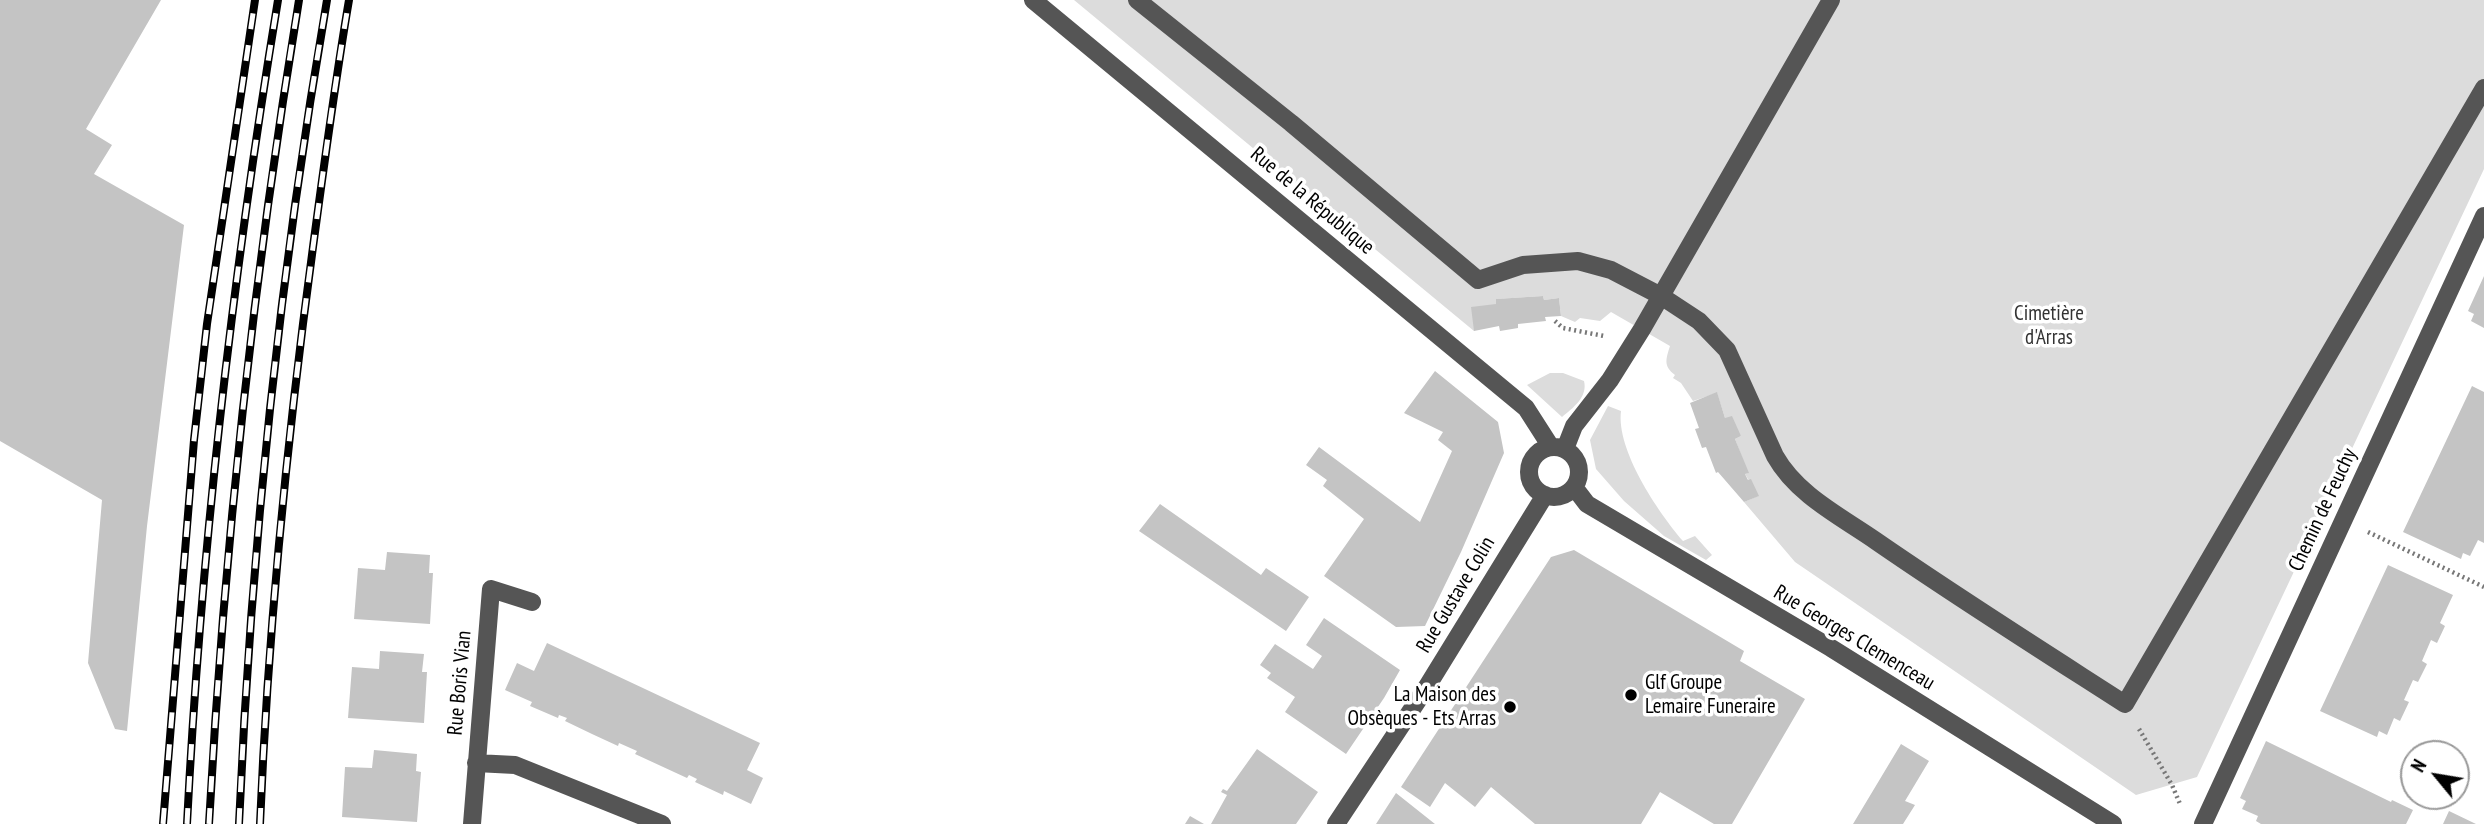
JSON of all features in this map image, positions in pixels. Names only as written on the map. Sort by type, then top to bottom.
[{"type":"street","name":"Rue de la République","points":[[1033,0],[1526,408],[1558,448]]},
{"type":"street","points":[[1137,0],[1291,123],[1478,280],[1523,265],[1578,261],[1611,270],[1661,296],[1699,321],[1727,350],[1784,473],[1805,492],[1900,558],[2125,704],[2484,88]]},
{"type":"street","points":[[1558,448],[1630,349],[1831,0]]},
{"type":"street","name":"Chemin de Feuchy","points":[[2203,824],[2484,216]]},
{"type":"street","points":[[1558,448],[1574,456],[1579,466],[1574,487],[1560,496],[1545,495],[1532,483],[1529,473],[1537,453],[1558,448]]},
{"type":"street","name":"Rue Georges Clemenceau","points":[[1574,487],[1587,504],[1831,648],[2113,824]]},
{"type":"street","name":"Rue Gustave Colin","points":[[1336,824],[1428,685],[1545,495]]},
{"type":"street","name":"Rue Boris Vian","points":[[472,824],[491,589],[532,601]]},
{"type":"street","points":[[476,763],[515,765],[662,824]]},
{"type":"path","points":[[1555,321],[1563,328],[1606,336],[1630,349]]},
{"type":"path","points":[[2366,531],[2484,587]]},
{"type":"path","points":[[2125,704],[2172,785],[2181,806]]},
{"type":"green space","name":"Cimetière d'Arras","points":[[1074,0],[2484,0],[2484,169],[2197,777],[2136,795],[1795,562],[1744,502],[1758,496],[1745,474],[1748,473],[1735,439],[1741,436],[1725,418],[1717,393],[1693,401],[1681,383],[1673,378],[1675,375],[1667,365],[1670,346],[1611,312],[1600,321],[1580,318],[1575,322],[1561,316],[1559,298],[1544,300],[1543,296],[1497,299],[1496,304],[1474,331]]},
{"type":"green space","points":[[1550,373],[1563,373],[1584,381],[1582,397],[1562,417],[1527,385]]},
{"type":"green space","points":[[1608,406],[1621,411],[1625,444],[1651,497],[1683,541],[1695,536],[1712,555],[1706,560],[1664,536],[1624,501],[1596,469],[1590,440]]},
{"type":"building","points":[[0,0],[161,0],[86,129],[112,145],[94,174],[184,225],[147,526],[127,731],[115,729],[88,663],[102,500],[0,441]]},
{"type":"building","points":[[2484,276],[2484,328],[2471,321],[2474,314],[2468,311]]},
{"type":"building","points":[[1543,296],[1544,300],[1559,298],[1561,316],[1545,317],[1546,321],[1518,324],[1518,328],[1500,331],[1499,326],[1474,331],[1471,307],[1496,304],[1496,299]]},
{"type":"building","points":[[1435,371],[1498,422],[1504,453],[1425,626],[1396,627],[1324,576],[1364,519],[1323,486],[1327,480],[1306,465],[1319,447],[1420,522],[1452,451],[1438,440],[1443,432],[1404,413]]},
{"type":"building","points":[[2472,386],[2484,392],[2484,543],[2478,540],[2470,556],[2463,553],[2461,559],[2403,532]]},
{"type":"building","points":[[1717,392],[1725,418],[1732,416],[1741,436],[1735,439],[1749,473],[1745,474],[1748,480],[1751,479],[1759,496],[1744,502],[1718,472],[1716,473],[1706,447],[1702,448],[1695,429],[1699,428],[1690,403]]},
{"type":"building","points":[[1160,504],[1261,575],[1266,568],[1309,597],[1286,631],[1139,531]]},
{"type":"building","points":[[1574,550],[1744,651],[1740,661],[1805,699],[1732,824],[1714,824],[1660,792],[1641,824],[1535,824],[1491,787],[1475,807],[1445,783],[1430,807],[1401,787],[1551,557]]},
{"type":"building","points":[[387,552],[430,555],[429,573],[433,573],[430,624],[354,619],[358,568],[385,570]]},
{"type":"building","points":[[2388,565],[2453,595],[2440,623],[2445,626],[2437,643],[2431,640],[2422,661],[2427,664],[2418,682],[2413,680],[2404,700],[2409,702],[2400,721],[2394,718],[2387,735],[2379,731],[2377,737],[2320,711]]},
{"type":"building","points":[[1324,618],[1400,670],[1346,754],[1285,712],[1295,697],[1267,678],[1271,673],[1260,665],[1275,644],[1313,669],[1322,656],[1306,645]]},
{"type":"building","points":[[547,643],[760,743],[747,770],[763,778],[751,804],[724,791],[723,795],[695,782],[697,779],[689,775],[687,778],[635,754],[637,751],[592,734],[565,721],[567,718],[559,715],[558,718],[530,706],[532,702],[505,690],[517,663],[534,671]]},
{"type":"building","points":[[380,651],[424,654],[422,672],[427,672],[424,723],[348,718],[352,667],[379,669]]},
{"type":"building","points":[[2266,741],[2391,802],[2392,800],[2400,804],[2400,810],[2413,810],[2406,824],[2261,824],[2256,821],[2258,816],[2242,809],[2246,801],[2240,798]]},
{"type":"building","points":[[1901,744],[1929,761],[1905,801],[1915,805],[1903,824],[1853,824]]},
{"type":"building","points":[[1257,749],[1318,792],[1296,824],[1211,824],[1227,795],[1221,792],[1223,789],[1227,791]]},
{"type":"building","points":[[374,750],[417,754],[416,771],[421,772],[417,822],[342,817],[345,767],[372,768]]},
{"type":"building","points":[[1396,793],[1435,824],[1376,824]]},
{"type":"building","points":[[2449,811],[2476,824],[2443,824]]},
{"type":"building","points":[[1190,816],[1204,824],[1185,824]]},
{"type":"railway","points":[[163,824],[194,440],[207,324],[255,0]]},
{"type":"railway","points":[[187,824],[201,617],[221,410],[247,205],[278,0]]},
{"type":"railway","points":[[209,824],[223,617],[243,411],[268,205],[299,0]]},
{"type":"railway","points":[[239,824],[251,617],[270,410],[295,205],[327,0]]},
{"type":"railway","points":[[260,824],[273,607],[287,463],[313,247],[349,0]]},
{"type":"place","name":"Glf Groupe Lemaire Funeraire","points":[[1631,695]]},
{"type":"place","name":"La Maison des Obsèques - Ets Arras","points":[[1510,707]]}]
